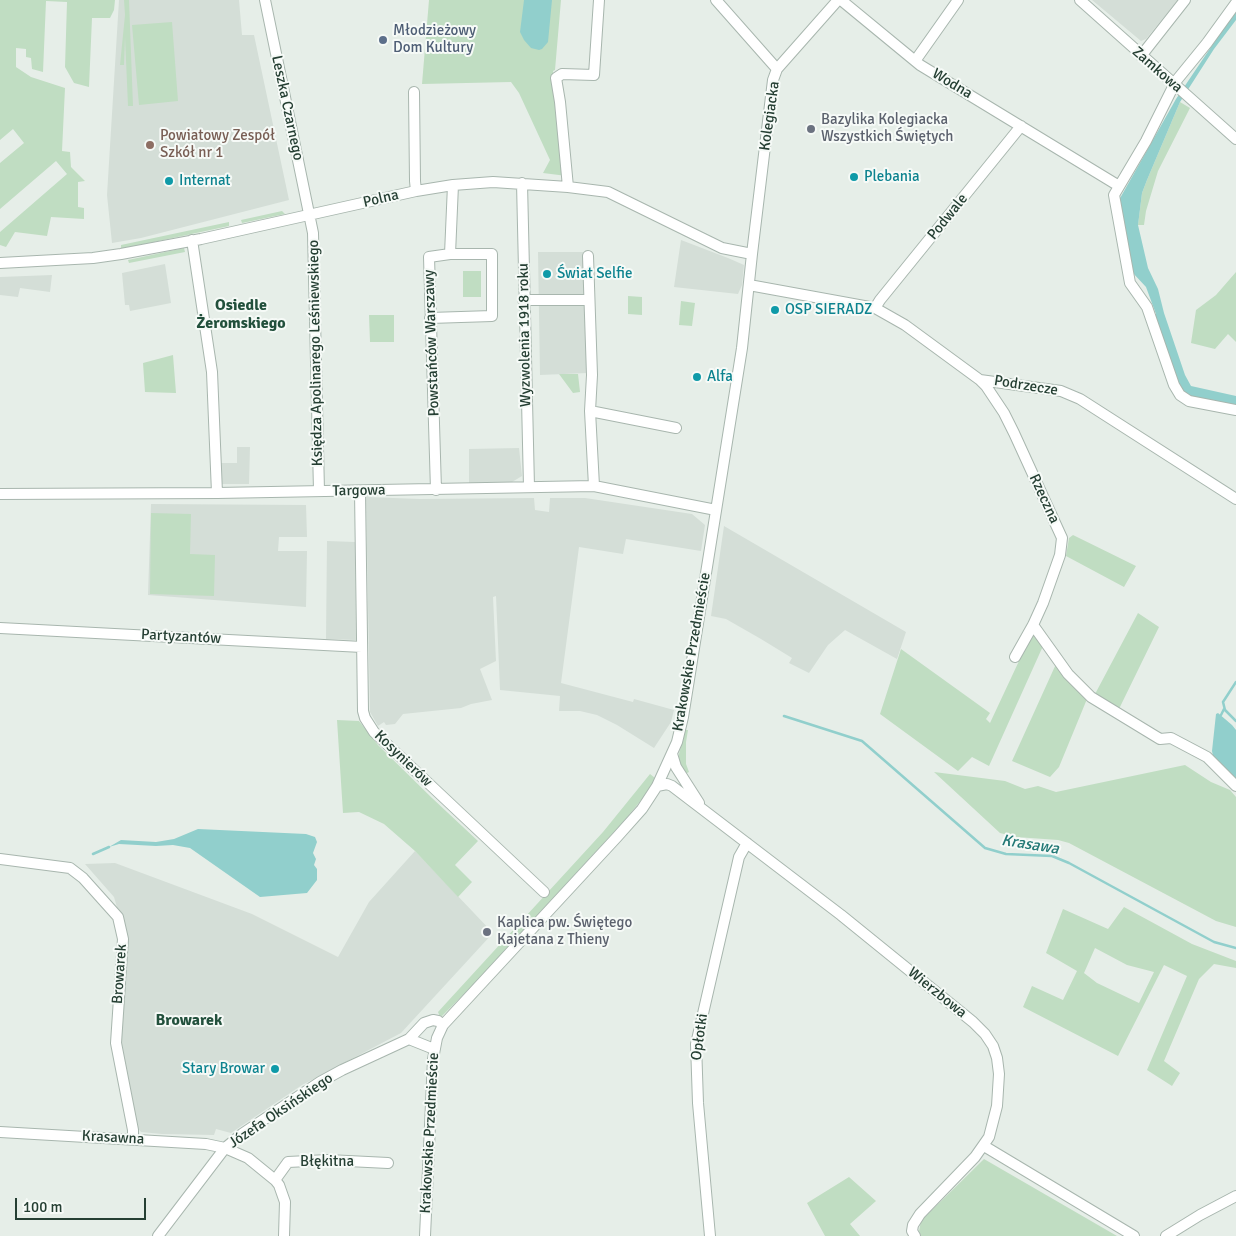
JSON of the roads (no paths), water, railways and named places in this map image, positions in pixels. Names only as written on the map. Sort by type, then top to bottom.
[{"type":"street","name":"Leszka Czarnego","points":[[265,0],[310,215]]},
{"type":"street","points":[[568,186],[556,78],[562,74],[594,75],[599,0]]},
{"type":"street","points":[[716,0],[777,69]]},
{"type":"street","name":"Wodna","points":[[839,0],[915,61],[1120,186]]},
{"type":"street","name":"Kolegiacka","points":[[752,254],[772,91],[777,69],[839,0]]},
{"type":"street","points":[[915,61],[958,0]]},
{"type":"street","name":"Zamkowa","points":[[1080,0],[1236,139]]},
{"type":"street","points":[[1141,56],[1185,0]]},
{"type":"street","points":[[1236,3],[1226,19],[1175,85],[1146,141],[1114,195],[1130,284],[1147,307],[1174,385],[1180,395],[1189,401],[1236,410]]},
{"type":"street","points":[[414,92],[416,191]]},
{"type":"street","name":"Podwale","points":[[876,308],[880,300],[1021,126]]},
{"type":"street","name":"Polna","points":[[0,263],[93,258],[192,240],[416,191],[453,185],[493,182],[568,186],[608,192],[722,248],[752,254]]},
{"type":"street","name":"Wyzwolenia 1918 roku","points":[[522,183],[523,300],[529,487]]},
{"type":"street","name":"Powstańców Warszawy","points":[[436,490],[429,257],[450,254],[453,185]]},
{"type":"street","name":"Księdza Apolinarego Leśniewskiego","points":[[310,215],[313,233],[319,492]]},
{"type":"street","points":[[192,240],[212,372],[217,493]]},
{"type":"street","points":[[430,318],[492,316],[492,254],[450,254]]},
{"type":"street","name":"Krakowskie Przedmieście","points":[[425,1236],[434,1048],[443,1025],[642,809],[657,786],[672,754],[683,717],[742,348],[752,254]]},
{"type":"street","points":[[588,256],[592,375],[590,411],[594,486]]},
{"type":"street","name":"Podrzecze","points":[[749,285],[876,308],[918,333],[980,380],[1062,391],[1080,399],[1236,499]]},
{"type":"street","points":[[523,300],[589,300]]},
{"type":"street","name":"Rzeczna","points":[[980,380],[1004,413],[1062,538],[1058,562],[1033,625],[1015,657]]},
{"type":"street","points":[[590,411],[676,428]]},
{"type":"street","name":"Targowa","points":[[0,494],[319,492],[594,486],[716,510]]},
{"type":"street","name":"Kosynierów","points":[[360,491],[363,711],[369,725],[374,732],[544,892]]},
{"type":"street","points":[[1033,625],[1068,674],[1091,697],[1160,739],[1171,738],[1207,757],[1236,786]]},
{"type":"street","name":"Partyzantów","points":[[0,628],[362,646]]},
{"type":"street","name":"Wierzbowa","points":[[672,754],[676,766],[702,808]]},
{"type":"street","name":"Wierzbowa","points":[[657,786],[667,784],[672,786],[841,915],[985,1034],[993,1046],[998,1058],[999,1074],[997,1106],[993,1126],[984,1146],[920,1214],[913,1225],[912,1230],[915,1236]]},
{"type":"street","name":"Opłotki","points":[[710,1236],[698,1103],[696,1044],[739,857],[747,843]]},
{"type":"street","name":"Browarek","points":[[0,859],[70,868],[83,878],[118,917],[123,938],[116,1043],[133,1130],[133,1139]]},
{"type":"street","name":"Józefa Oksińskiego","points":[[158,1236],[225,1148],[242,1134],[320,1082],[408,1039],[424,1023],[432,1020],[438,1021],[443,1025]]},
{"type":"street","points":[[408,1039],[434,1048]]},
{"type":"street","name":"Krasawna","points":[[0,1132],[206,1144],[225,1148],[248,1158],[275,1180]]},
{"type":"street","points":[[984,1146],[1134,1236]]},
{"type":"street","name":"Błękitna","points":[[275,1180],[288,1162],[328,1160],[388,1163]]},
{"type":"street","points":[[275,1180],[279,1185],[285,1202],[284,1236]]},
{"type":"street","points":[[1166,1236],[1236,1196]]},
{"type":"water","points":[[524,0],[552,0],[548,42],[539,50],[531,48],[520,32]]},
{"type":"water","points":[[1236,10],[1236,20],[1214,49],[1180,102],[1142,193],[1138,225],[1148,268],[1158,289],[1185,375],[1191,386],[1236,396],[1236,406],[1195,399],[1186,394],[1179,384],[1154,319],[1156,314],[1146,287],[1132,272],[1119,200],[1176,99]]},
{"type":"water","points":[[1218,713],[1236,730],[1236,779],[1213,756],[1216,714]]},
{"type":"water","points":[[198,829],[306,834],[315,837],[317,842],[313,853],[316,859],[314,865],[317,869],[317,880],[307,893],[260,897],[190,848],[173,845],[119,844],[109,847],[121,840],[156,842],[174,839]]},
{"type":"waterway","points":[[1236,682],[1223,702],[1225,710],[1236,721]]},
{"type":"waterway","points":[[1221,715],[1224,709]]},
{"type":"waterway","name":"Krasawa","points":[[784,716],[862,741],[985,848],[1006,854],[1052,856],[1069,863],[1214,942],[1236,948]]},
{"type":"waterway","name":"Krasawa","points":[[93,854],[109,847]]},
{"type":"place","name":"Młodzieżowy Dom Kultury","points":[[383,40]]},
{"type":"place","name":"Bazylika Kolegiacka Wszystkich Świętych","points":[[811,129]]},
{"type":"place","name":"Powiatowy Zespół Szkół nr 1","points":[[150,145]]},
{"type":"place","name":"Plebania","points":[[854,177]]},
{"type":"place","name":"Internat","points":[[169,181]]},
{"type":"place","name":"Świat Selfie","points":[[547,274]]},
{"type":"place","name":"OSP SIERADZ","points":[[775,310]]},
{"type":"place","name":"Alfa","points":[[697,377]]},
{"type":"place","name":"Kaplica pw. Świętego Kajetana z Thieny","points":[[487,932]]},
{"type":"place","name":"Stary Browar","points":[[275,1069]]},
{"type":"district","name":"Osiedle Żeromskiego","points":[[241,315]]},
{"type":"district","name":"Browarek","points":[[189,1021]]}]
